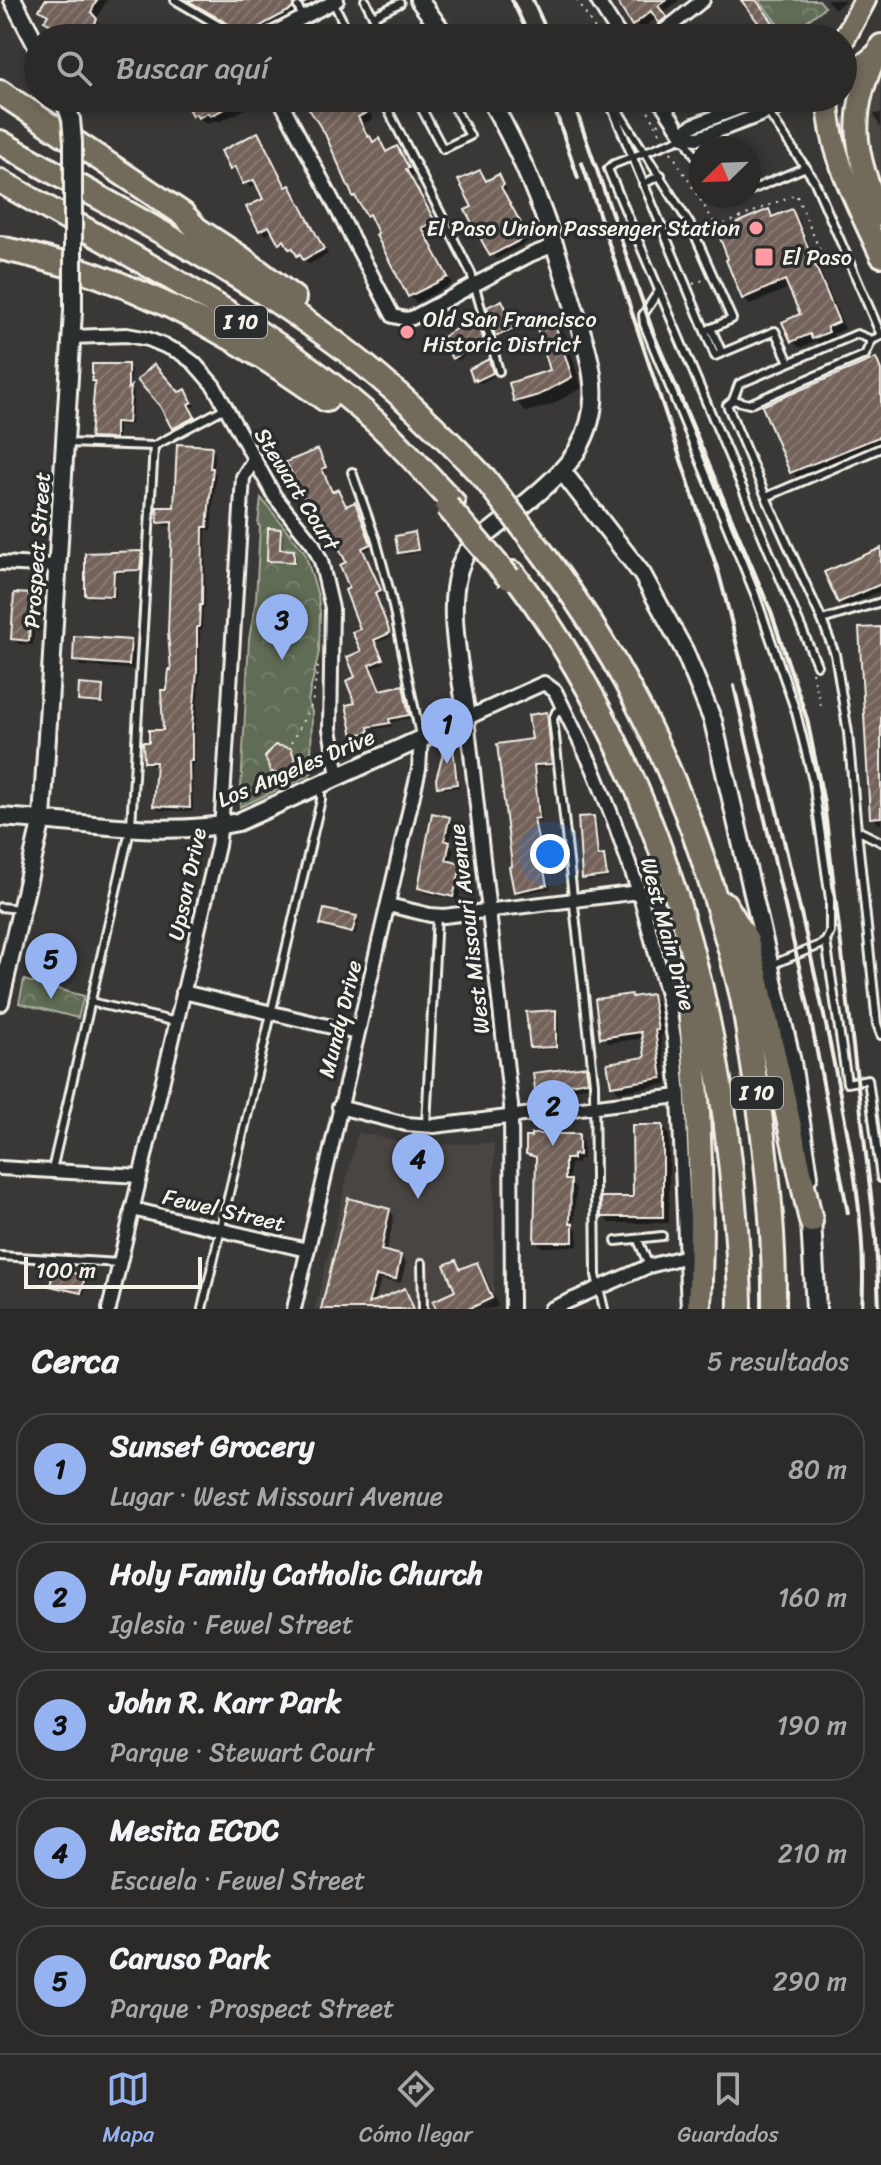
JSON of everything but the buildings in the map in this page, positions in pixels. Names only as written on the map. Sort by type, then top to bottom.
[{"type":"highway","points":[[0,92],[24,108]]},
{"type":"highway","points":[[30,112],[183,214],[197,229],[240,257],[325,323],[348,352]]},
{"type":"highway","name":"I 10","points":[[0,142],[249,284],[348,352],[412,406],[486,480],[589,619],[661,749],[711,882],[745,1012],[768,1187],[774,1309]]},
{"type":"highway","name":"I 10","points":[[0,181],[231,316],[298,360],[377,423],[511,575],[562,644],[598,706],[652,823],[700,977],[721,1088],[735,1209],[740,1309]]},
{"type":"highway","points":[[0,248],[67,265],[122,285],[268,360],[361,426],[450,504]]},
{"type":"highway","points":[[711,882],[747,940],[772,1038],[811,1221]]},
{"type":"highway","points":[[676,895],[690,1005],[697,1103],[699,1309]]},
{"type":"main road","points":[[852,24],[865,0]]},
{"type":"main road","points":[[857,69],[879,49]]},
{"type":"main road","points":[[879,49],[861,95],[856,129],[862,171],[881,216]]},
{"type":"main road","points":[[829,112],[836,151],[881,256]]},
{"type":"main road","points":[[811,1221],[816,1309]]},
{"type":"street","points":[[13,0],[26,24]]},
{"type":"street","points":[[419,0],[424,21],[428,24]]},
{"type":"street","points":[[597,0],[612,24]]},
{"type":"street","points":[[673,24],[703,0]]},
{"type":"street","points":[[283,24],[300,12],[335,1]]},
{"type":"street","name":"Prospect Street","points":[[1,996],[42,819],[73,311],[73,142],[69,112]]},
{"type":"street","points":[[287,112],[393,316],[412,318],[530,255],[555,245]]},
{"type":"street","points":[[496,112],[532,181],[555,245],[587,353],[593,385],[592,414],[587,430],[562,471],[642,574],[662,607],[699,686],[720,746],[792,1062],[808,1153],[811,1221]]},
{"type":"street","points":[[667,112],[684,137]]},
{"type":"street","points":[[684,137],[685,131],[694,125],[728,112]]},
{"type":"street","points":[[684,137],[699,138],[768,112]]},
{"type":"street","name":"Stewart Court","points":[[72,337],[127,335],[163,344],[179,352],[200,370],[214,386],[275,497],[313,544],[330,591],[330,729],[338,776]]},
{"type":"street","name":"Upson Drive","points":[[109,1309],[221,826],[243,477],[253,461]]},
{"type":"street","name":"West Missouri Avenue","points":[[512,1309],[512,1118],[453,602],[459,565],[470,548],[562,471]]},
{"type":"street","points":[[0,563],[58,566]]},
{"type":"street","name":"Los Angeles Drive","points":[[0,817],[202,829],[238,822],[540,684],[548,684]]},
{"type":"street","name":"West Main Drive","points":[[548,684],[555,691],[593,768],[639,892],[667,995],[679,1096],[688,1309]]},
{"type":"street","name":"Mundy Drive","points":[[294,1309],[419,769],[421,738]]},
{"type":"street","points":[[388,905],[437,916],[639,892]]},
{"type":"street","points":[[183,992],[357,1033]]},
{"type":"street","points":[[339,1107],[425,1126],[679,1096]]},
{"type":"street","name":"Fewel Street","points":[[0,1168],[140,1176]]},
{"type":"street","name":"Fewel Street","points":[[132,1209],[307,1250]]},
{"type":"street","points":[[551,1309],[649,1266],[687,1256]]},
{"type":"lane","points":[[175,0],[216,24]]},
{"type":"lane","points":[[365,0],[377,24]]},
{"type":"lane","points":[[335,1],[345,24]]},
{"type":"lane","points":[[373,16],[400,3]]},
{"type":"lane","points":[[419,24],[424,21]]},
{"type":"lane","points":[[389,112],[471,273],[499,371]]},
{"type":"lane","points":[[423,112],[443,149],[470,136],[457,112]]},
{"type":"lane","points":[[614,112],[708,329],[715,356],[775,331],[789,362]]},
{"type":"lane","points":[[618,112],[691,226],[732,319],[708,329]]},
{"type":"lane","points":[[733,400],[749,404],[865,355],[872,340],[881,336],[814,180],[768,112]]},
{"type":"lane","points":[[689,146],[684,137],[608,169],[817,665]]},
{"type":"lane","points":[[761,186],[806,167]]},
{"type":"lane","points":[[643,184],[661,175]]},
{"type":"lane","points":[[659,291],[643,315],[644,324],[755,594],[796,712],[813,781],[830,899],[831,925],[826,941],[847,1083],[868,1079],[881,1178]]},
{"type":"lane","points":[[872,340],[857,334],[739,384],[733,400],[727,405],[822,620],[837,667],[848,733],[877,1024],[881,1035]]},
{"type":"lane","points":[[66,443],[154,446],[225,408]]},
{"type":"lane","points":[[52,1170],[131,826],[154,446]]},
{"type":"lane","points":[[766,497],[881,448]]},
{"type":"lane","points":[[352,472],[390,592],[421,738]]},
{"type":"lane","points":[[822,620],[881,602]]},
{"type":"lane","points":[[563,707],[553,719],[596,1107],[596,1275],[604,1309]]},
{"type":"lane","points":[[202,1309],[321,800],[321,783]]},
{"type":"lane","points":[[857,830],[881,842]]},
{"type":"lane","points":[[0,907],[22,909]]},
{"type":"lane","points":[[425,1126],[437,916]]},
{"type":"lane","points":[[771,965],[826,941]]},
{"type":"lane","points":[[90,1002],[177,1022]]},
{"type":"lane","points":[[616,1241],[662,1236]]},
{"type":"lane","points":[[638,1240],[649,1266]]},
{"type":"lane","points":[[0,1256],[120,1263]]},
{"type":"lane","points":[[422,1263],[423,1309]]},
{"type":"path","points":[[577,0],[592,24]]},
{"type":"path","points":[[589,19],[596,20]]},
{"type":"path","points":[[648,112],[662,137]]},
{"type":"path","points":[[655,123],[667,125],[673,121]]},
{"type":"path","points":[[670,151],[717,227],[796,194],[823,258]]},
{"type":"path","points":[[291,743],[312,704],[320,663]]},
{"type":"shaded area","points":[[881,70],[881,193],[871,170],[865,131],[869,99]]},
{"type":"shaded area","points":[[358,1132],[415,1145],[494,1143],[494,1299],[490,1309],[315,1309]]},
{"type":"green space","points":[[759,0],[819,0],[825,7],[803,24],[778,24]]},
{"type":"green space","points":[[261,498],[305,553],[318,596],[319,652],[308,701],[312,712],[311,757],[314,765],[308,776],[240,807],[249,639],[256,600]]},
{"type":"green space","points":[[24,980],[84,996],[78,1018],[19,1003]]},
{"type":"railway","points":[[512,0],[523,24]]},
{"type":"railway","points":[[533,0],[544,24]]},
{"type":"railway","points":[[556,112],[578,178]]},
{"type":"railway","points":[[577,112],[653,332],[771,612],[807,719],[824,803],[876,1238],[879,1309]]},
{"type":"railway","points":[[582,163],[729,612],[806,936],[843,1109],[859,1209],[862,1309]]},
{"type":"railway","points":[[734,686],[808,1005],[848,1213]]},
{"type":"place","name":"El Paso Union Passenger Station","points":[[756,228]]},
{"type":"place","name":"El Paso","points":[[764,257]]},
{"type":"place","name":"Old San Francisco Historic District","points":[[407,332]]},
{"type":"place","name":"John R. Karr Park","points":[[282,660]]},
{"type":"place","name":"Sunset Grocery","points":[[447,764]]},
{"type":"place","name":"Caruso Park","points":[[51,999]]},
{"type":"place","name":"Holy Family Catholic Church","points":[[553,1146]]},
{"type":"place","name":"Mesita ECDC","points":[[418,1199]]}]
